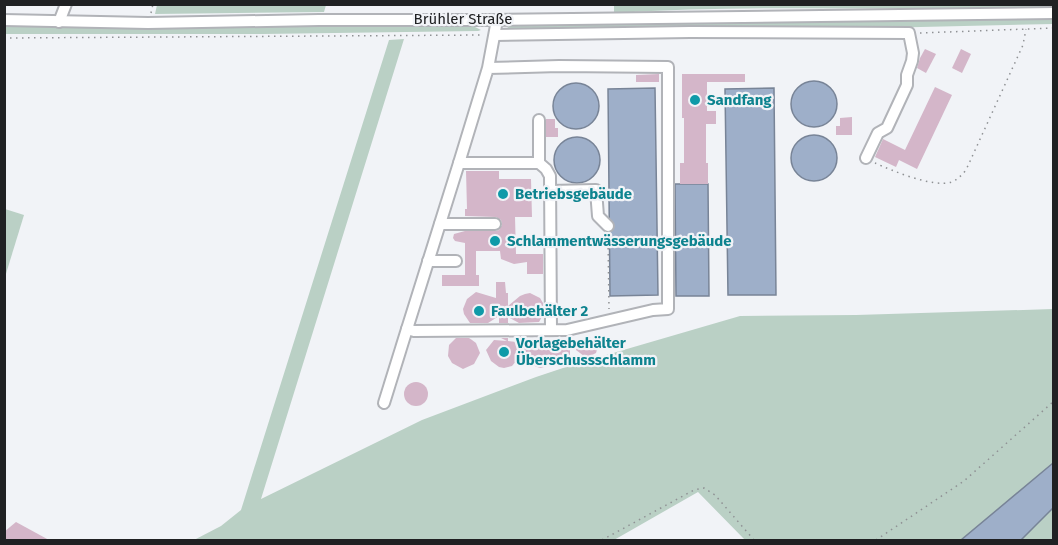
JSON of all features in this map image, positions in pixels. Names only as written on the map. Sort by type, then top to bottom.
[{"type":"street","points":[[55,22],[66,4]]},
{"type":"street","name":"Brühler Straße","points":[[4,20],[148,23],[1053,13]]},
{"type":"street","points":[[384,403],[488,68],[497,20]]},
{"type":"street","points":[[495,35],[723,32],[909,33],[913,53],[907,75],[907,85],[887,128],[878,133],[866,158]]},
{"type":"street","points":[[407,328],[414,332],[567,330],[653,310],[668,309],[668,66],[488,68]]},
{"type":"street","points":[[539,120],[539,163]]},
{"type":"street","points":[[459,163],[539,163],[550,176],[551,330]]},
{"type":"street","points":[[550,191],[596,190],[598,216],[608,226]]},
{"type":"street","points":[[440,224],[495,224]]},
{"type":"street","points":[[428,261],[456,261]]},
{"type":"path","points":[[866,158],[893,171],[930,182],[943,183],[960,177],[966,170],[1023,45],[1026,28]]},
{"type":"path","points":[[909,33],[1053,28]]},
{"type":"path","points":[[4,38],[495,35]]},
{"type":"path","points":[[608,226],[609,320]]},
{"type":"path","points":[[876,540],[964,481],[1053,401]]},
{"type":"path","points":[[602,540],[694,490],[704,488],[715,495],[754,540]]},
{"type":"green space","points":[[157,4],[326,5],[324,12],[155,14]]},
{"type":"green space","points":[[1053,4],[1054,8],[779,8],[614,13],[614,5]]},
{"type":"green space","points":[[1054,17],[1053,24],[877,28],[506,30],[514,25]]},
{"type":"green space","points":[[393,24],[473,26],[481,30],[263,34],[5,34],[4,26],[94,27]]},
{"type":"green space","points":[[404,39],[261,499],[422,420],[572,365],[740,316],[1053,309],[1053,540],[745,540],[698,492],[614,540],[194,540],[221,526],[241,510],[389,40]]},
{"type":"green space","points":[[4,209],[24,215],[5,277]]},
{"type":"water","points":[[814,81],[830,88],[837,104],[830,120],[814,127],[798,120],[791,104],[798,88]]},
{"type":"water","points":[[576,83],[592,90],[599,106],[592,122],[576,129],[560,122],[553,106],[560,90]]},
{"type":"water","points":[[655,88],[658,295],[610,296],[608,89]]},
{"type":"water","points":[[774,88],[776,295],[728,295],[725,89]]},
{"type":"water","points":[[814,135],[830,142],[837,158],[830,174],[814,181],[798,174],[791,158],[798,142]]},
{"type":"water","points":[[577,137],[593,144],[600,160],[593,176],[577,183],[561,176],[554,160],[561,144]]},
{"type":"water","points":[[675,184],[708,184],[709,296],[676,296]]},
{"type":"water","points":[[1053,463],[1053,508],[1021,540],[961,540]]},
{"type":"building","points":[[925,49],[936,54],[926,73],[917,68]]},
{"type":"building","points":[[961,49],[971,54],[962,73],[952,68]]},
{"type":"building","points":[[659,74],[659,82],[636,82],[636,75]]},
{"type":"building","points":[[682,74],[745,74],[745,82],[707,82],[707,111],[716,111],[716,124],[706,124],[708,184],[680,184],[680,163],[684,163]]},
{"type":"building","points":[[935,87],[952,95],[917,169],[899,160],[896,167],[875,157],[883,139],[905,150]]},
{"type":"building","points":[[852,117],[852,135],[836,135],[836,126],[840,126],[840,118]]},
{"type":"building","points":[[546,119],[555,119],[558,137],[546,137]]},
{"type":"building","points":[[466,171],[499,171],[499,179],[531,179],[532,217],[515,217],[516,254],[543,254],[543,274],[527,274],[527,262],[514,264],[501,259],[500,251],[476,251],[476,275],[479,275],[479,286],[442,286],[442,275],[465,275],[465,243],[455,241],[454,234],[465,231],[496,231],[502,225],[501,220],[496,217],[465,216],[465,209],[467,209]]},
{"type":"building","points":[[496,282],[505,282],[508,306],[525,294],[530,293],[540,298],[543,303],[543,315],[539,322],[519,323],[508,317],[508,323],[499,323],[499,316],[488,323],[470,323],[463,309],[467,299],[476,292],[496,298]]},
{"type":"building","points":[[587,337],[599,343],[596,353],[588,357],[576,350],[579,341]]},
{"type":"building","points":[[456,338],[469,338],[476,343],[480,353],[474,364],[463,369],[452,363],[448,356],[449,345]]},
{"type":"building","points":[[501,338],[508,338],[508,341],[516,342],[523,350],[534,338],[546,338],[555,347],[570,347],[570,357],[556,358],[548,366],[540,368],[532,365],[522,354],[512,366],[499,367],[491,361],[486,350],[494,340],[507,341]]},
{"type":"building","points":[[416,382],[424,386],[428,394],[424,402],[416,406],[408,402],[404,394],[408,386]]},
{"type":"building","points":[[16,522],[49,540],[4,540],[4,532]]},
{"type":"place","name":"Sandfang","points":[[695,100]]},
{"type":"place","name":"Betriebsgebäude","points":[[503,194]]},
{"type":"place","name":"Schlammentwässerungsgebäude","points":[[495,241]]},
{"type":"place","name":"Faulbehälter 2","points":[[479,311]]},
{"type":"place","name":"Vorlagebehälter Überschussschlamm","points":[[504,352]]}]
